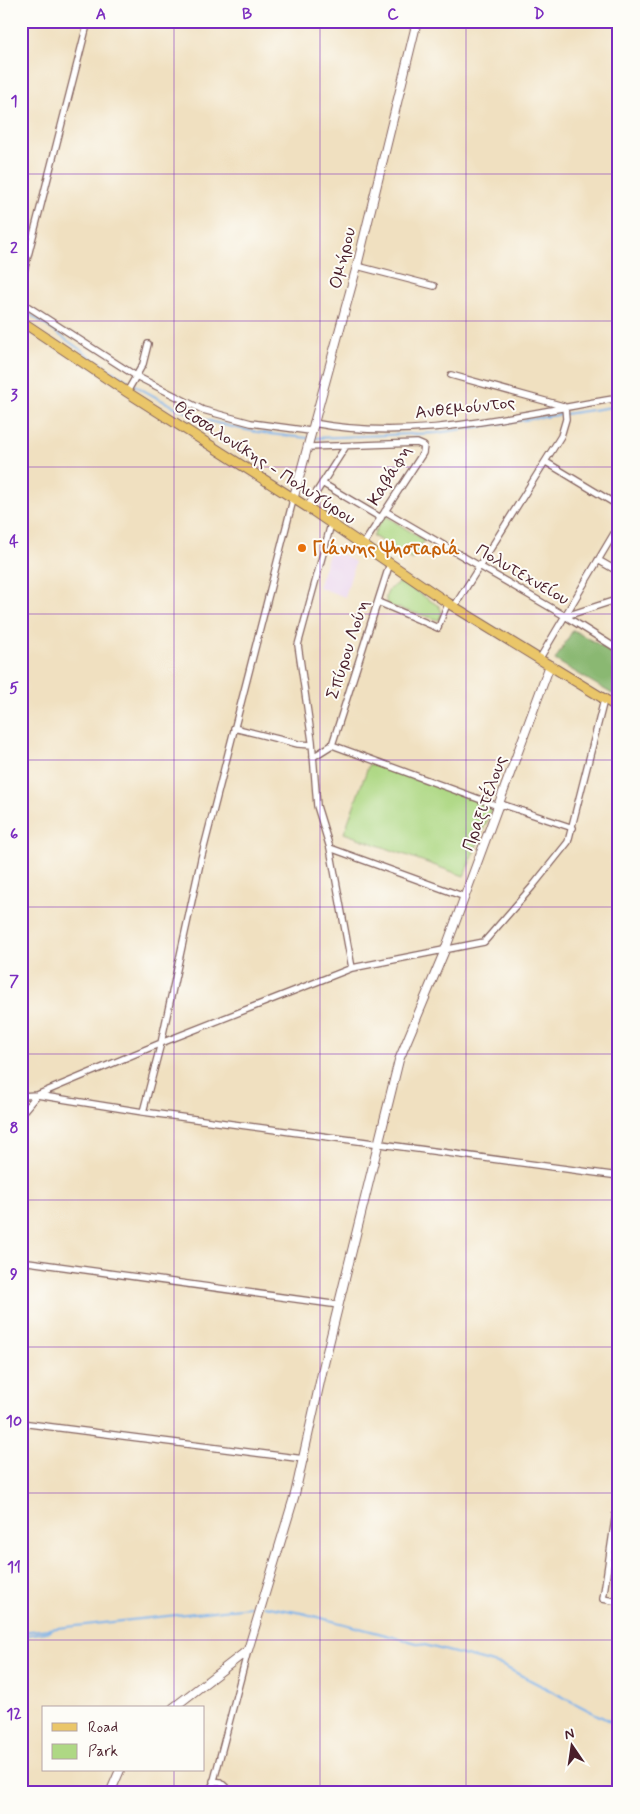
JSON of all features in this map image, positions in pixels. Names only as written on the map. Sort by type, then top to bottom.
[{"type":"main road","name":"Θεσσαλονίκης - Πολυγύρου","points":[[21,322],[293,500],[307,507],[451,605],[619,708]]},
{"type":"street","points":[[21,283],[88,21]]},
{"type":"street","name":"Ομήρου","points":[[293,500],[308,448],[310,431],[357,266],[417,21]]},
{"type":"street","points":[[357,266],[434,286]]},
{"type":"street","points":[[21,302],[136,376],[203,410],[251,423],[310,431]]},
{"type":"street","points":[[127,392],[143,364],[148,344]]},
{"type":"street","points":[[378,602],[438,628],[451,605],[479,566],[546,462],[565,428],[565,407],[451,375]]},
{"type":"street","name":"Ανθεμούντος","points":[[313,423],[335,427],[450,427],[516,418],[619,398]]},
{"type":"street","name":"Ανθεμούντος","points":[[308,448],[417,443],[424,446]]},
{"type":"street","points":[[307,507],[346,446]]},
{"type":"street","name":"Καβάφη","points":[[363,545],[423,453],[424,446]]},
{"type":"street","points":[[546,462],[619,506]]},
{"type":"street","points":[[322,483],[381,518]]},
{"type":"street","points":[[143,1112],[161,1043],[186,923],[293,500]]},
{"type":"street","name":"Πολυτεχνείου","points":[[385,511],[565,616],[619,650]]},
{"type":"street","points":[[331,524],[298,645],[312,744],[317,806],[330,848],[352,968]]},
{"type":"street","points":[[540,658],[619,526]]},
{"type":"street","points":[[598,560],[619,572]]},
{"type":"street","name":"Σπύρου Λούη","points":[[332,745],[390,563]]},
{"type":"street","points":[[565,616],[619,599]]},
{"type":"street","name":"Πραξιτέλους","points":[[248,1650],[304,1459],[378,1143],[407,1040],[445,950],[550,665]]},
{"type":"street","points":[[21,1114],[37,1095],[123,1057],[352,968],[484,942],[532,888],[568,842],[604,700]]},
{"type":"street","points":[[234,728],[298,744],[312,744]]},
{"type":"street","points":[[313,757],[332,745],[498,806],[504,805],[573,828]]},
{"type":"street","points":[[330,848],[465,897]]},
{"type":"street","points":[[21,1096],[37,1095],[143,1112],[619,1176]]},
{"type":"street","points":[[21,1261],[339,1305]]},
{"type":"street","points":[[21,1423],[304,1459]]},
{"type":"street","points":[[619,1492],[603,1600],[619,1602]]},
{"type":"street","points":[[176,1706],[248,1650]]},
{"type":"street","points":[[208,1793],[248,1650]]},
{"type":"street","points":[[110,1793],[119,1772]]},
{"type":"street","points":[[213,1780],[220,1782],[232,1793]]},
{"type":"shaded area","points":[[331,548],[355,562],[345,597],[318,587]]},
{"type":"green space","points":[[384,515],[424,540],[413,560],[373,536]]},
{"type":"green space","points":[[401,582],[439,606],[442,612],[439,620],[387,605],[386,597],[389,590]]},
{"type":"green space","points":[[573,630],[619,656],[619,698],[555,660]]},
{"type":"green space","points":[[369,764],[493,806],[464,876],[344,833]]},
{"type":"waterway","points":[[21,308],[104,366],[170,405],[206,420],[235,428],[308,438]]},
{"type":"waterway","points":[[313,438],[437,433],[619,406]]},
{"type":"waterway","points":[[21,1632],[259,1606]]},
{"type":"waterway","points":[[264,1606],[302,1613],[501,1665],[619,1726]]},
{"type":"waterway","points":[[21,1636],[51,1631]]},
{"type":"place","name":"Γιάννης Ψησταριά","points":[[302,548]]}]
